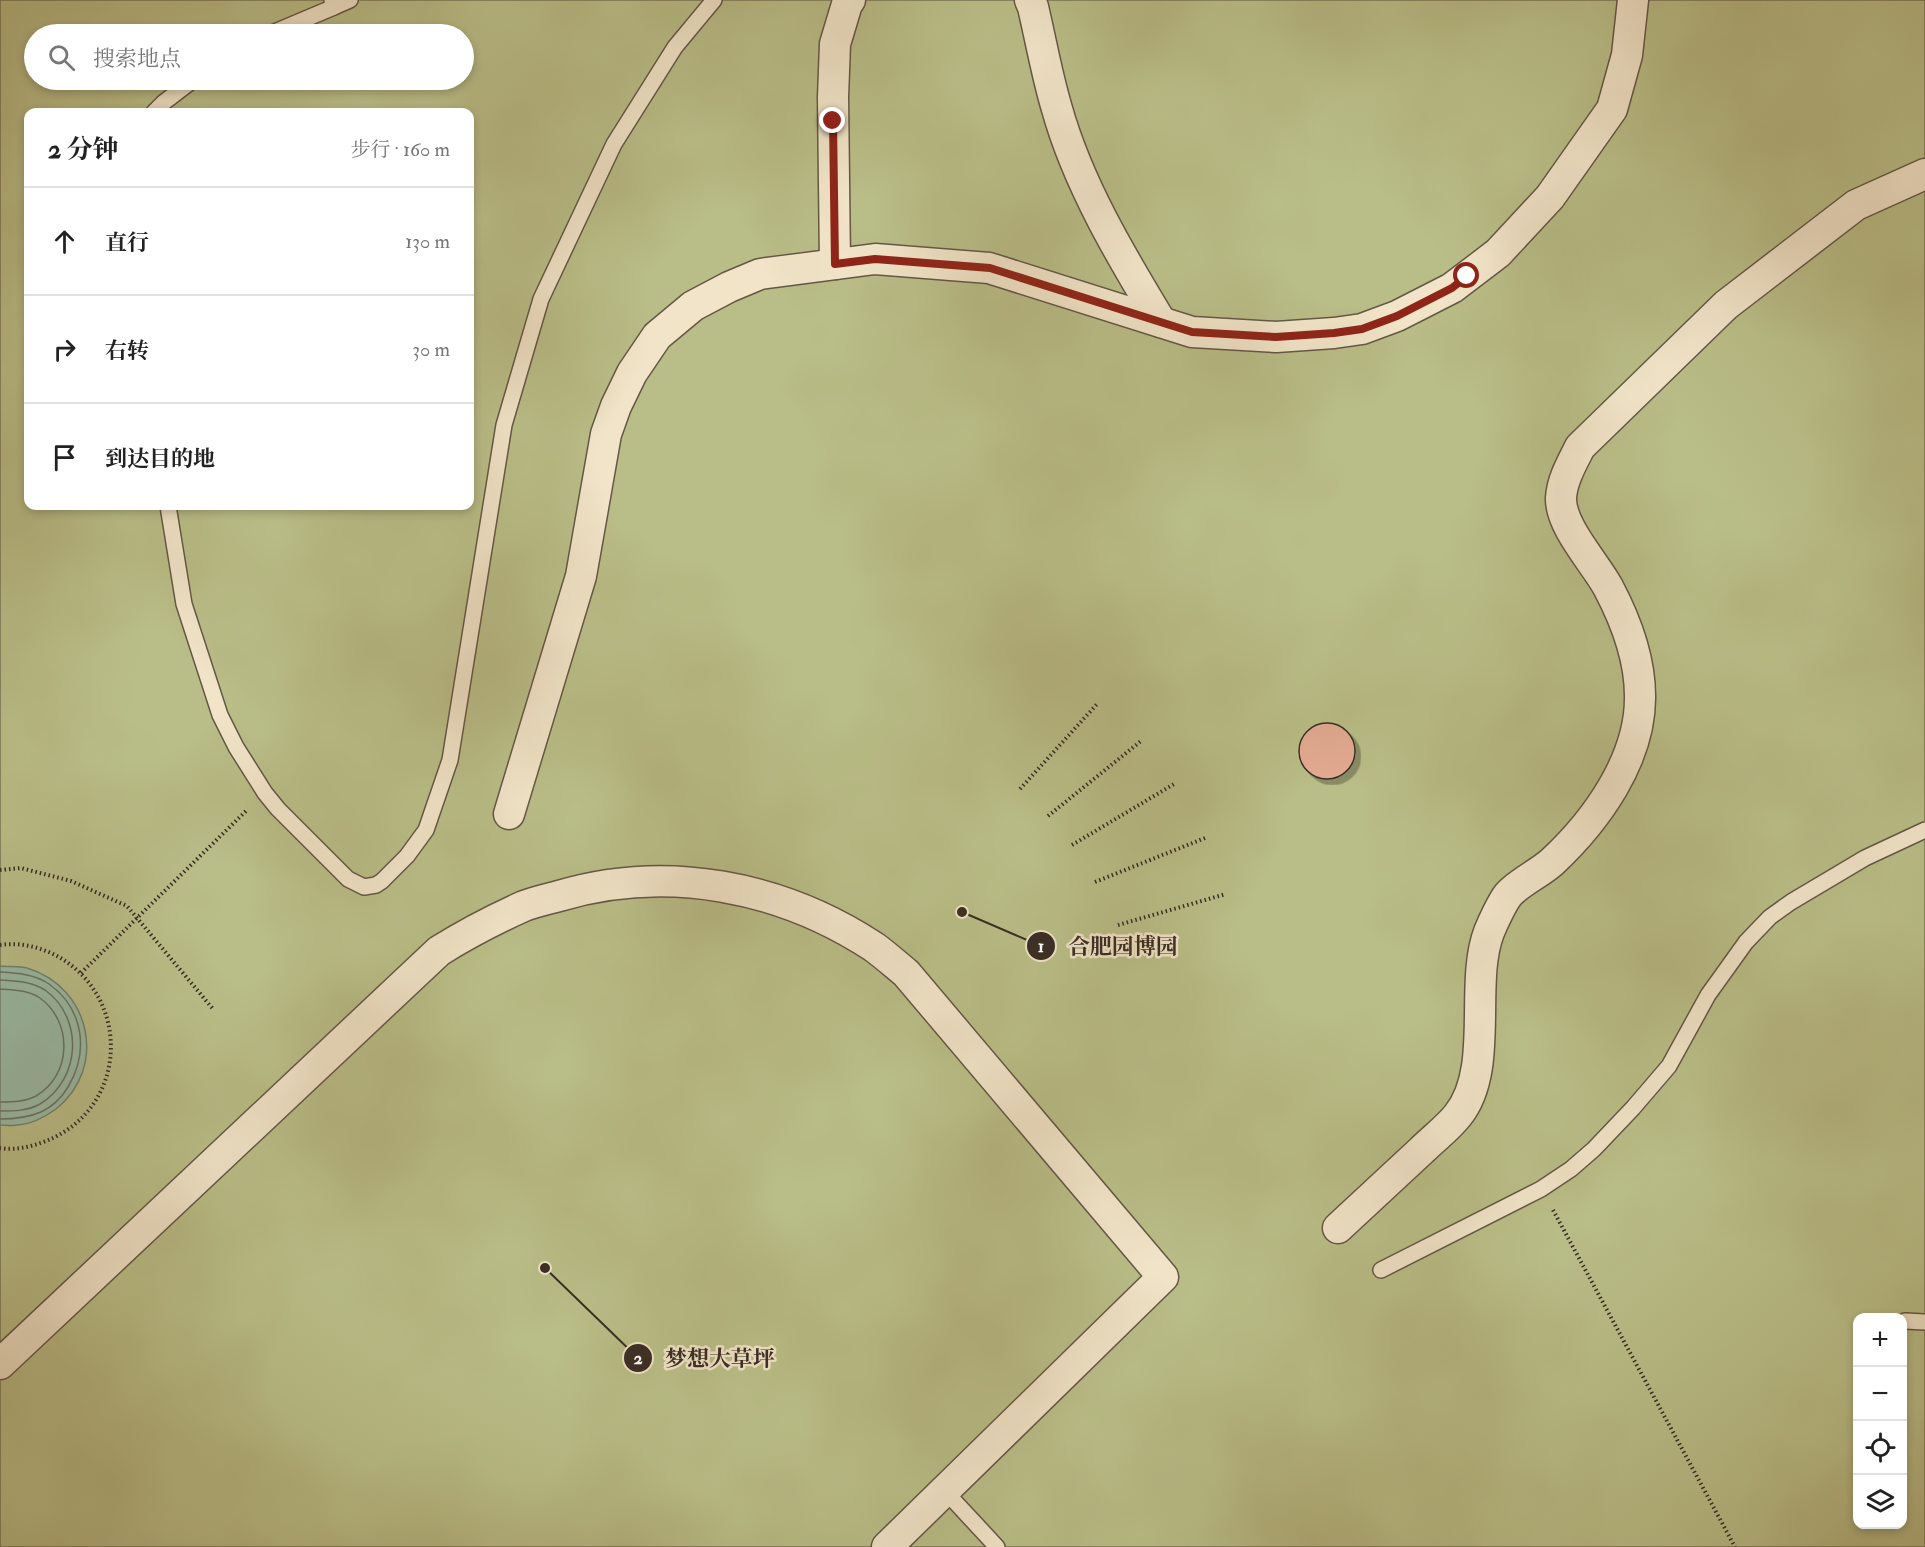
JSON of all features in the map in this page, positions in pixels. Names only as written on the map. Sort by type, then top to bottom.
[{"type":"street","points":[[835,264],[833,98],[835,44],[850,0]]},
{"type":"street","points":[[1030,0],[1056,110],[1076,166],[1122,258],[1161,322]]},
{"type":"street","points":[[509,814],[580,576],[606,435],[616,406],[632,373],[657,336],[693,306],[760,274],[875,259],[990,268],[1192,332],[1276,337],[1362,329],[1397,316],[1452,288],[1498,253],[1550,197],[1612,109],[1627,55],[1633,0]]},
{"type":"street","points":[[1338,1228],[1459,1114],[1474,1084],[1480,1024],[1481,968],[1489,933],[1508,895],[1551,862],[1596,816],[1628,759],[1637,724],[1640,698],[1639,677],[1628,633],[1608,586],[1570,529],[1561,500],[1567,474],[1580,447],[1725,305],[1856,205],[1925,174]]},
{"type":"street","points":[[0,1364],[439,951],[464,936],[526,906],[586,888],[634,881],[679,880],[732,887],[782,901],[844,928],[876,949],[906,973],[1163,1277],[887,1547]]},
{"type":"lane","points":[[291,24],[333,4],[350,0]]},
{"type":"lane","points":[[169,510],[184,604],[207,678],[225,726],[236,747],[278,809],[348,879],[364,887],[376,885],[407,856],[426,830],[450,760],[504,425],[541,299],[614,144],[675,46],[714,0]]},
{"type":"lane","points":[[158,108],[181,90]]},
{"type":"lane","points":[[1381,1270],[1541,1188],[1571,1169],[1594,1149],[1669,1066],[1708,995],[1746,942],[1770,917],[1864,858],[1925,830]]},
{"type":"lane","points":[[1907,1321],[1925,1322]]},
{"type":"lane","points":[[945,1491],[997,1547]]},
{"type":"path","points":[[1020,789],[1098,703]]},
{"type":"path","points":[[1048,816],[1141,741]]},
{"type":"path","points":[[1072,845],[1174,784]]},
{"type":"path","points":[[81,974],[265,793]]},
{"type":"path","points":[[1095,882],[1205,838]]},
{"type":"path","points":[[0,870],[21,868],[70,881],[126,906],[213,1009]]},
{"type":"path","points":[[1118,925],[1226,894]]},
{"type":"path","points":[[0,945],[11,943],[43,948],[71,964],[94,987],[108,1016],[112,1048],[107,1080],[91,1109],[68,1131],[39,1145],[0,1149]]},
{"type":"path","points":[[1541,1188],[1735,1547]]},
{"type":"green space","points":[[0,0],[1925,0],[1925,1547],[0,1547]]},
{"type":"water","points":[[0,966],[27,968],[49,978],[66,992],[78,1010],[85,1030],[87,1051],[82,1072],[72,1092],[47,1115],[33,1122],[16,1125],[0,1125]]},
{"type":"building","points":[[1321,723],[1333,723],[1343,727],[1351,735],[1355,751],[1351,767],[1343,775],[1333,779],[1321,779],[1311,775],[1303,767],[1299,757],[1299,745],[1303,735],[1311,727]]},
{"type":"place","name":"合肥园博园","points":[[962,912]]},
{"type":"place","name":"梦想大草坪","points":[[545,1268]]},
{"type":"route","points":[[833,121],[835,264],[875,259],[990,268],[1192,332],[1276,337],[1362,329],[1397,316],[1452,288],[1467,276]]}]
